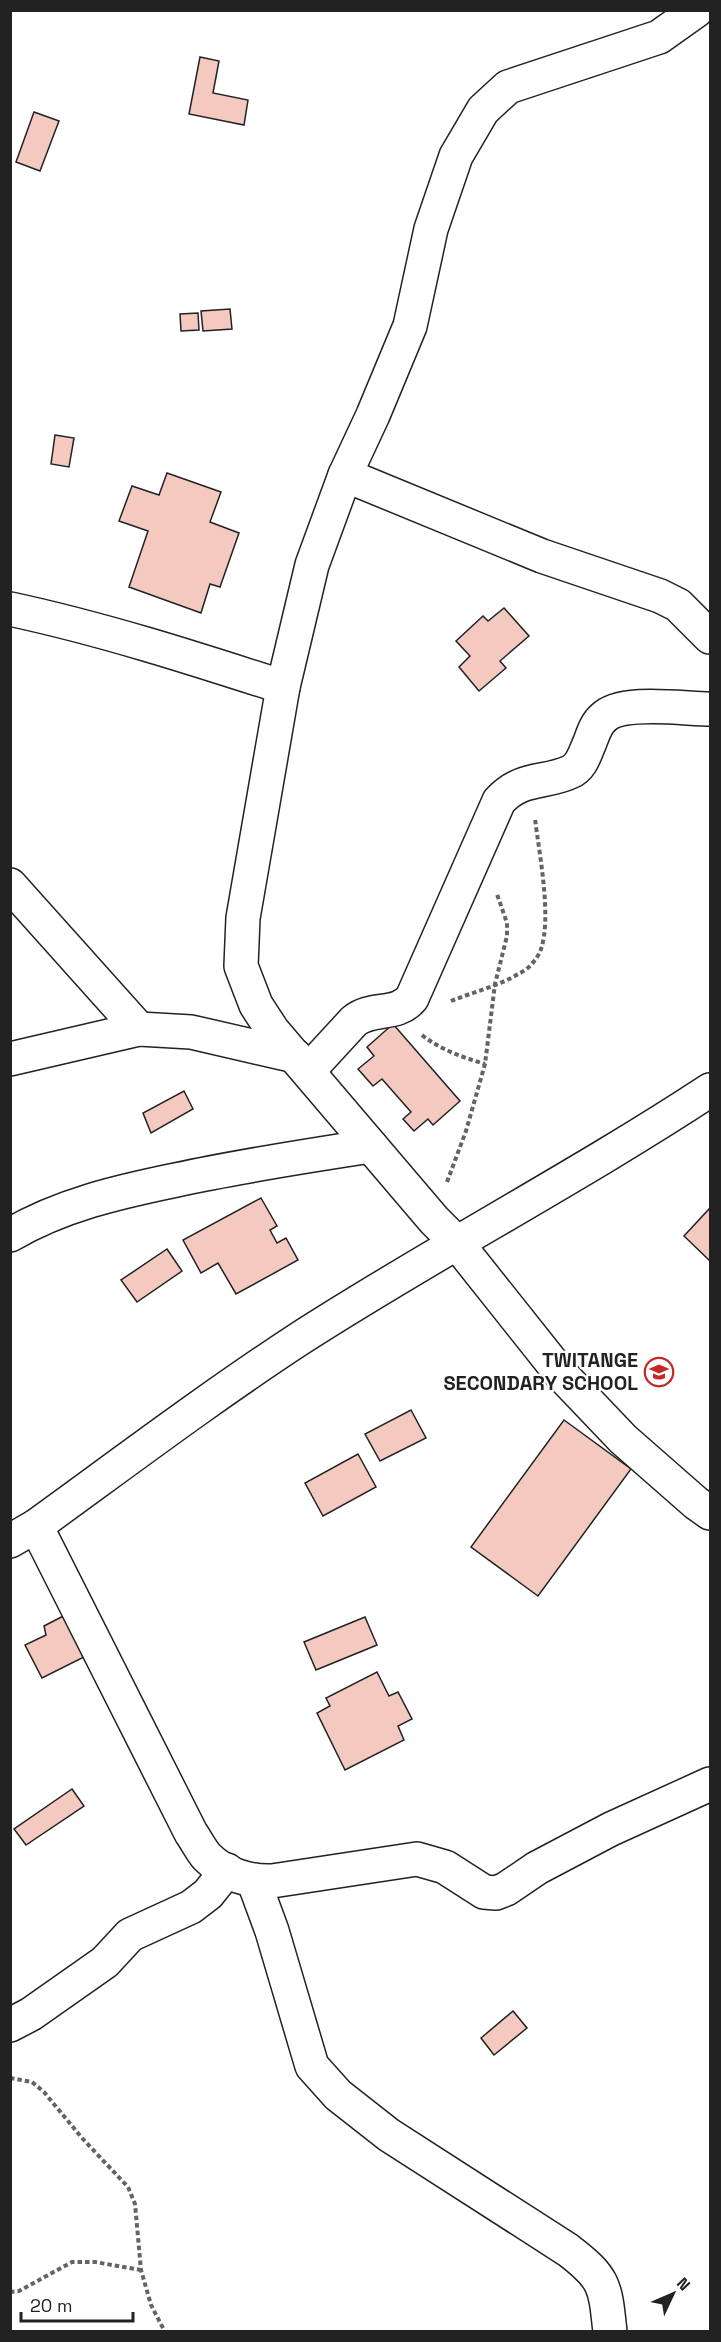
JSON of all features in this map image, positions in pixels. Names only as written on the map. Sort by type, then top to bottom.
[{"type":"street","points":[[697,10],[658,37],[508,87],[483,110],[456,156],[430,229],[410,326],[345,475],[312,565],[283,687],[243,918],[241,966],[256,1005],[273,1031],[445,1231],[561,1374],[623,1439],[696,1503],[711,1512]]},
{"type":"street","points":[[345,475],[542,556],[660,596],[678,604],[711,637]]},
{"type":"street","points":[[10,609],[50,617],[159,647],[283,687]]},
{"type":"street","points":[[301,1064],[363,1014],[395,1010],[407,1005],[499,801],[507,792],[530,781],[571,772],[580,764],[602,718],[622,707],[711,709]]},
{"type":"street","points":[[10,885],[139,1029]]},
{"type":"street","points":[[10,1059],[139,1029],[191,1032],[301,1064]]},
{"type":"street","points":[[610,2331],[606,2293],[594,2270],[568,2250],[388,2135],[338,2095],[312,2066],[276,1942],[241,1876],[207,1857],[191,1833],[23,1533],[299,1339],[445,1231],[670,1117],[711,1090]]},
{"type":"street","points":[[10,1235],[74,1204],[145,1186],[268,1162],[371,1146]]},
{"type":"street","points":[[10,2025],[31,2014],[105,1962],[130,1935],[191,1907],[208,1894],[241,1876],[417,1859],[445,1867],[484,1892],[496,1893],[537,1868],[611,1829],[711,1784]]},
{"type":"path","points":[[495,984],[522,973],[535,960],[541,949],[544,928],[543,879],[530,781]]},
{"type":"path","points":[[445,1231],[466,1131],[485,1064],[495,984],[507,936],[507,923],[481,841]]},
{"type":"path","points":[[395,1010],[435,1045],[485,1064]]},
{"type":"path","points":[[10,2078],[32,2082],[44,2092],[82,2138],[128,2187],[135,2204],[141,2270],[151,2305],[165,2331]]},
{"type":"path","points":[[10,2292],[19,2291],[72,2262],[94,2262],[141,2270]]},
{"type":"building","points":[[200,57],[219,61],[213,93],[248,100],[244,125],[189,114]]},
{"type":"building","points":[[34,112],[59,121],[40,171],[16,162]]},
{"type":"building","points":[[230,309],[232,329],[203,331],[201,311]]},
{"type":"building","points":[[198,313],[199,330],[181,331],[180,314]]},
{"type":"building","points":[[55,435],[74,438],[69,467],[51,464]]},
{"type":"building","points":[[167,473],[221,492],[210,522],[239,533],[220,587],[210,584],[201,613],[129,587],[148,531],[119,521],[132,486],[159,495]]},
{"type":"building","points":[[504,608],[529,636],[500,661],[506,668],[479,691],[459,667],[470,656],[456,641],[483,616],[488,621]]},
{"type":"building","points":[[393,1024],[460,1101],[433,1125],[428,1119],[414,1131],[403,1119],[411,1112],[382,1079],[373,1086],[358,1069],[374,1056],[367,1047]]},
{"type":"building","points":[[184,1091],[193,1109],[151,1133],[143,1113]]},
{"type":"building","points":[[261,1198],[277,1226],[270,1230],[277,1243],[286,1238],[298,1260],[236,1294],[218,1263],[201,1273],[183,1240]]},
{"type":"building","points":[[710,1208],[710,1261],[684,1236]]},
{"type":"building","points":[[167,1249],[182,1271],[137,1302],[121,1280]]},
{"type":"building","points":[[411,1410],[426,1438],[380,1461],[365,1434]]},
{"type":"building","points":[[564,1420],[631,1469],[538,1596],[471,1547]]},
{"type":"building","points":[[358,1454],[376,1487],[323,1516],[305,1483]]},
{"type":"building","points":[[71,1612],[92,1653],[42,1678],[25,1645],[46,1635],[44,1626]]},
{"type":"building","points":[[365,1617],[377,1645],[316,1670],[304,1642]]},
{"type":"building","points":[[377,1672],[389,1696],[398,1692],[412,1719],[398,1726],[404,1740],[345,1770],[317,1713],[330,1706],[326,1698]]},
{"type":"building","points":[[72,1789],[84,1806],[26,1845],[14,1829]]},
{"type":"building","points":[[513,2011],[527,2028],[494,2055],[481,2038]]},
{"type":"place","name":"TWITANGE SECONDARY SCHOOL","points":[[659,1372]]}]
